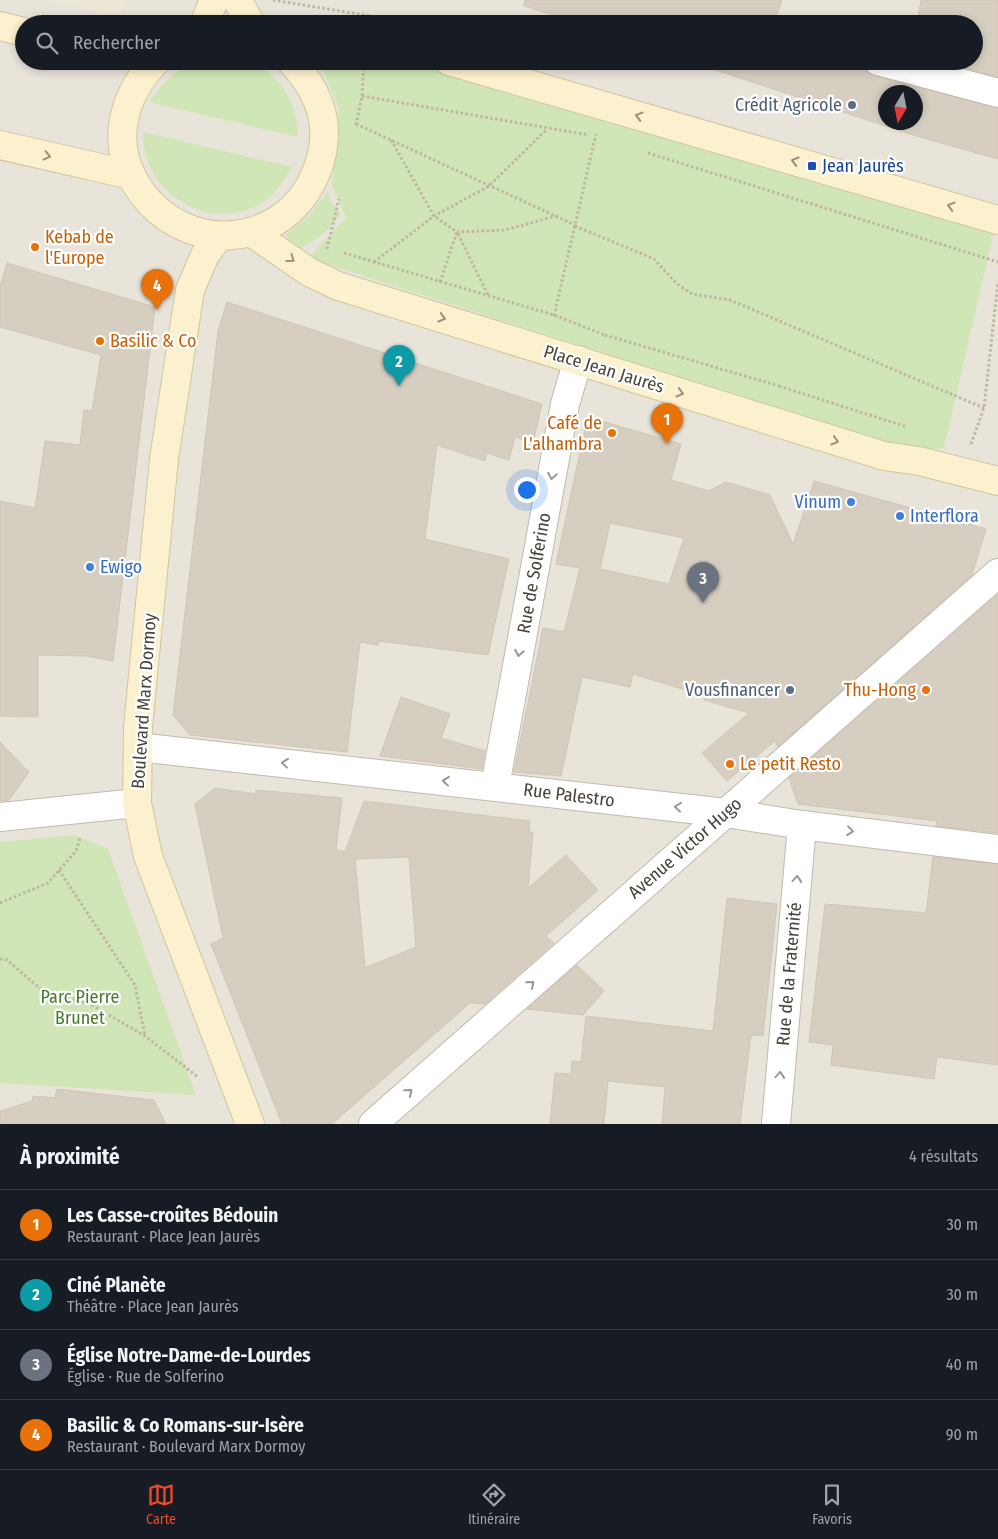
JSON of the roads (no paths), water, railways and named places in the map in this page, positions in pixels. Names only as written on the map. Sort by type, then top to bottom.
[{"type":"main road","points":[[208,15],[214,0]]},
{"type":"main road","points":[[237,0],[246,15]]},
{"type":"main road","points":[[0,26],[15,30]]},
{"type":"main road","points":[[147,70],[133,91],[126,111],[122,132],[124,154],[131,175],[138,190],[154,208],[174,223],[196,232],[219,236],[251,232],[276,221],[297,204],[312,182],[322,157],[324,130],[319,104],[307,80],[299,70]]},
{"type":"main road","points":[[480,70],[998,220]]},
{"type":"main road","points":[[0,144],[131,175]]},
{"type":"main road","name":"Boulevard Marx Dormoy","points":[[174,223],[185,254],[190,290]]},
{"type":"main road","name":"Place Jean Jaurès","points":[[251,232],[309,272],[338,286],[884,456],[919,461],[998,482]]},
{"type":"main road","name":"Boulevard Marx Dormoy","points":[[219,236],[205,255],[190,290],[164,459],[138,728],[137,803],[148,856],[250,1124]]},
{"type":"street","points":[[912,70],[998,93]]},
{"type":"street","name":"Rue de Solferino","points":[[495,786],[566,404],[578,360]]},
{"type":"street","name":"Avenue Victor Hugo","points":[[373,1124],[998,572]]},
{"type":"street","name":"Rue Palestro","points":[[138,747],[726,812],[802,825],[998,849]]},
{"type":"street","points":[[0,817],[137,803]]},
{"type":"street","name":"Rue de la Fraternité","points":[[776,1124],[802,825]]},
{"type":"place","name":"Crédit Agricole","points":[[852,105]]},
{"type":"place","name":"Jean Jaurès","points":[[812,166]]},
{"type":"place","name":"Kebab de l'Europe","points":[[35,247]]},
{"type":"place","name":"Basilic & Co Romans-sur-Isère","points":[[157,310]]},
{"type":"place","name":"Basilic & Co","points":[[100,341]]},
{"type":"place","name":"Ciné Planète","points":[[399,386]]},
{"type":"place","name":"Café de L'alhambra","points":[[612,433]]},
{"type":"place","name":"Les Casse-croûtes Bédouin","points":[[667,444]]},
{"type":"place","name":"Vinum","points":[[851,502]]},
{"type":"place","name":"Interflora","points":[[900,516]]},
{"type":"place","name":"Ewigo","points":[[90,567]]},
{"type":"place","name":"Église Notre-Dame-de-Lourdes","points":[[703,603]]},
{"type":"place","name":"Vousfinancer","points":[[790,690]]},
{"type":"place","name":"Thu-Hong","points":[[926,690]]},
{"type":"place","name":"Le petit Resto","points":[[730,764]]},
{"type":"park label","name":"Parc Pierre Brunet","points":[[80,1007]]}]
